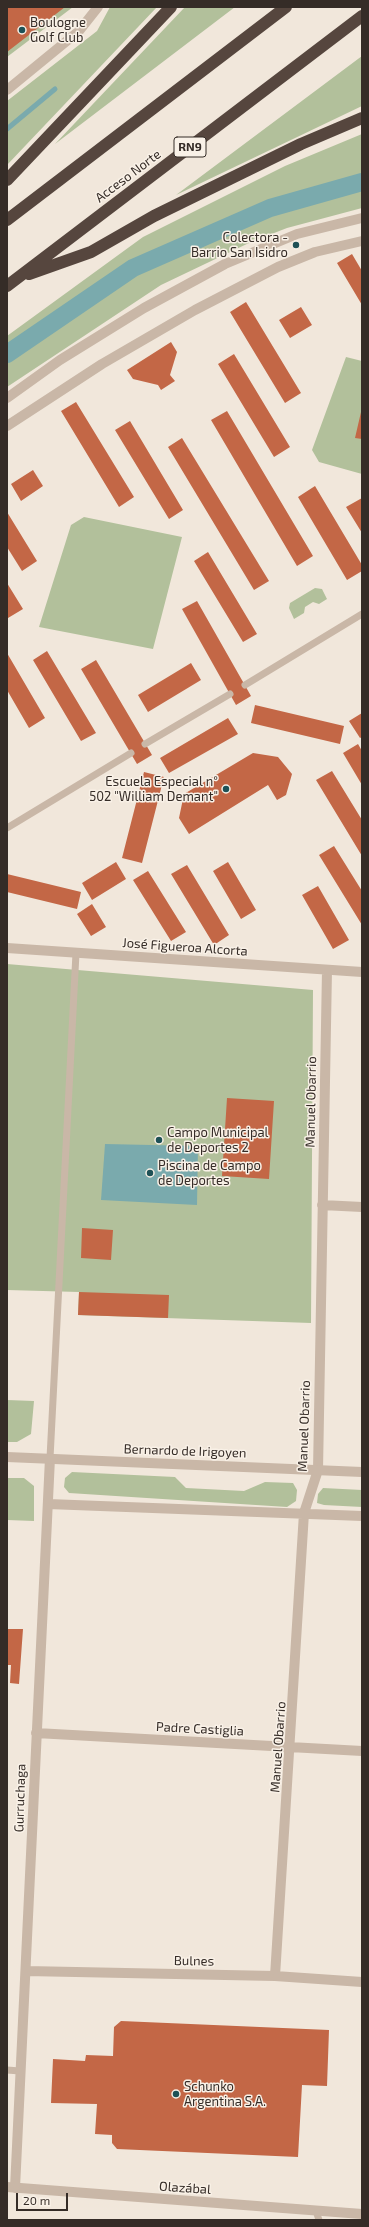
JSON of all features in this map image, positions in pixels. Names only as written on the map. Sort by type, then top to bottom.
[{"type":"highway","points":[[7,180],[171,7]]},
{"type":"highway","points":[[7,220],[286,7]]},
{"type":"highway","name":"Acceso Norte","points":[[7,286],[362,16]]},
{"type":"highway","points":[[18,277],[91,252],[161,213],[301,144],[362,118]]},
{"type":"street","points":[[7,90],[78,31],[98,7]]},
{"type":"street","points":[[7,398],[60,360],[144,308],[225,264],[297,234],[362,218]]},
{"type":"street","points":[[7,426],[109,360],[195,310],[278,267],[315,252],[362,241]]},
{"type":"street","name":"José Figueroa Alcorta","points":[[7,948],[362,972]]},
{"type":"street","name":"Manuel Obarrio","points":[[275,1976],[291,1747],[304,1513],[318,1470],[327,970]]},
{"type":"street","points":[[322,1205],[362,1207]]},
{"type":"street","name":"Bernardo de Irigoyen","points":[[7,1457],[362,1472]]},
{"type":"street","name":"Gurruchaga","points":[[11,2187],[26,1970],[50,1458]]},
{"type":"street","points":[[48,1504],[362,1516]]},
{"type":"street","name":"Padre Castiglia","points":[[36,1732],[362,1752]]},
{"type":"street","name":"Bulnes","points":[[26,1970],[275,1976],[362,1982]]},
{"type":"street","name":"Olazábal","points":[[11,2187],[318,2216],[362,2214]]},
{"type":"lane","points":[[245,685],[362,614]]},
{"type":"lane","points":[[145,744],[230,694]]},
{"type":"lane","points":[[7,828],[131,753]]},
{"type":"lane","points":[[50,1458],[76,953]]},
{"type":"lane","points":[[7,2070],[20,2071]]},
{"type":"green space","name":"Boulogne Golf Club","points":[[7,7],[73,7],[7,57]]},
{"type":"green space","points":[[110,7],[157,7],[7,165],[7,101],[97,31]]},
{"type":"green space","points":[[185,7],[235,7],[55,144]]},
{"type":"green space","points":[[362,56],[362,106],[176,195]]},
{"type":"green space","points":[[362,134],[362,208],[287,228],[251,242],[161,285],[7,387],[7,336],[143,237],[285,166]]},
{"type":"green space","points":[[346,357],[362,361],[362,474],[319,462],[312,450]]},
{"type":"green space","points":[[84,517],[182,537],[153,649],[39,627],[71,525]]},
{"type":"green space","points":[[315,588],[322,589],[327,599],[319,604],[313,602],[305,607],[304,613],[294,619],[289,608],[290,603]]},
{"type":"green space","name":"Campo Municipal de Deportes 2","points":[[7,964],[313,990],[311,1323],[78,1315],[79,1292],[7,1290]]},
{"type":"green space","points":[[7,1400],[34,1401],[31,1434],[17,1442],[7,1442]]},
{"type":"green space","points":[[72,1472],[175,1477],[186,1488],[244,1491],[265,1482],[293,1483],[297,1490],[296,1501],[287,1507],[69,1493],[64,1487],[65,1478]]},
{"type":"green space","points":[[7,1478],[24,1478],[34,1486],[34,1521],[7,1520]]},
{"type":"green space","points":[[323,1488],[362,1490],[362,1507],[324,1505],[317,1503],[318,1494]]},
{"type":"water","name":"Piscina de Campo de Deportes","points":[[105,1144],[198,1146],[197,1205],[101,1200]]},
{"type":"building","name":"Boulogne Golf Club","points":[[7,7],[65,7],[7,52]]},
{"type":"building","points":[[352,254],[362,271],[362,305],[337,263]]},
{"type":"building","points":[[246,302],[301,393],[285,403],[230,312]]},
{"type":"building","points":[[301,307],[312,325],[290,338],[279,320]]},
{"type":"building","points":[[171,342],[177,352],[170,375],[175,381],[161,390],[158,385],[133,379],[127,370]]},
{"type":"building","points":[[234,354],[290,447],[274,457],[218,364]]},
{"type":"building","points":[[76,402],[134,497],[119,507],[61,411]]},
{"type":"building","points":[[227,411],[313,556],[297,566],[211,420]]},
{"type":"building","points":[[362,412],[362,439],[355,438]]},
{"type":"building","points":[[130,421],[183,510],[169,519],[115,430]]},
{"type":"building","points":[[182,438],[269,581],[254,590],[168,447]]},
{"type":"building","points":[[33,470],[43,486],[21,501],[11,484]]},
{"type":"building","points":[[315,486],[362,565],[362,571],[347,580],[298,497]]},
{"type":"building","points":[[362,498],[362,533],[346,507]]},
{"type":"building","points":[[7,512],[37,561],[22,571],[7,547]]},
{"type":"building","points":[[208,552],[257,634],[243,642],[194,561]]},
{"type":"building","points":[[7,583],[23,609],[8,618],[7,617]]},
{"type":"building","points":[[197,601],[251,696],[236,705],[182,609]]},
{"type":"building","points":[[47,651],[96,733],[81,741],[33,660]]},
{"type":"building","points":[[7,653],[45,718],[29,728],[7,690]]},
{"type":"building","points":[[96,660],[152,755],[137,764],[81,669]]},
{"type":"building","points":[[191,663],[201,680],[148,712],[138,695]]},
{"type":"building","points":[[255,705],[344,726],[340,744],[251,723]]},
{"type":"building","points":[[362,713],[362,737],[360,738],[349,721]]},
{"type":"building","points":[[228,718],[238,734],[169,773],[160,758]]},
{"type":"building","points":[[358,744],[362,751],[362,785],[343,753]]},
{"type":"building","name":"Escuela Especial n° 502 \"William Demant\"","points":[[253,753],[278,757],[292,774],[286,795],[277,800],[268,785],[189,834],[179,818],[184,794]]},
{"type":"building","points":[[332,771],[362,820],[362,856],[316,780]]},
{"type":"building","points":[[144,772],[164,777],[142,863],[122,858]]},
{"type":"building","points":[[334,846],[362,891],[362,925],[319,855]]},
{"type":"building","points":[[116,862],[126,879],[92,900],[82,883]]},
{"type":"building","points":[[228,862],[256,910],[241,919],[213,871]]},
{"type":"building","points":[[187,865],[229,935],[214,945],[171,874]]},
{"type":"building","points":[[148,871],[186,932],[171,941],[133,880]]},
{"type":"building","points":[[7,874],[81,892],[77,909],[7,892]]},
{"type":"building","points":[[318,886],[349,940],[333,949],[302,895]]},
{"type":"building","points":[[92,904],[106,927],[91,936],[77,914]]},
{"type":"building","points":[[227,1098],[274,1101],[269,1179],[222,1176]]},
{"type":"building","points":[[82,1228],[113,1230],[111,1260],[81,1258]]},
{"type":"building","points":[[79,1292],[169,1295],[168,1318],[78,1315]]},
{"type":"building","points":[[7,1629],[23,1629],[19,1684],[10,1683],[11,1665],[7,1665]]},
{"type":"building","name":"Schunko Argentina S.A.","points":[[121,2021],[329,2030],[327,2086],[302,2085],[298,2157],[117,2149],[112,2143],[112,2135],[95,2134],[97,2104],[51,2103],[53,2059],[85,2061],[86,2055],[113,2056],[114,2027]]},
{"type":"waterway","points":[[7,129],[55,89]]},
{"type":"waterway","points":[[7,354],[133,268],[270,208],[362,182]]},
{"type":"place","name":"Boulogne Golf Club","points":[[22,30]]},
{"type":"place","name":"Colectora - Barrio San Isidro","points":[[296,245]]},
{"type":"place","name":"Escuela Especial n° 502 \"William Demant\"","points":[[226,789]]},
{"type":"place","name":"Campo Municipal de Deportes 2","points":[[159,1140]]},
{"type":"place","name":"Piscina de Campo de Deportes","points":[[150,1173]]},
{"type":"place","name":"Schunko Argentina S.A.","points":[[176,2094]]}]
